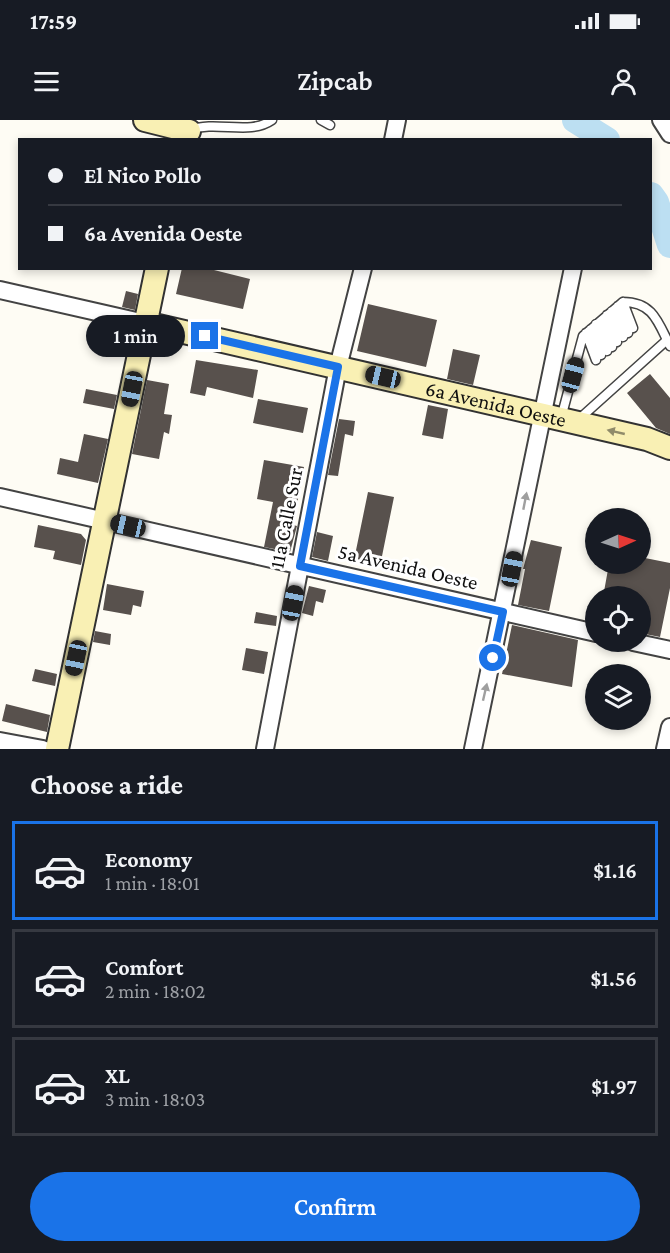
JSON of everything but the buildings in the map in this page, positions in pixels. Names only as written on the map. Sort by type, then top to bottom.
[{"type":"street","points":[[145,120],[189,130]]},
{"type":"street","points":[[393,138],[397,120]]},
{"type":"street","points":[[661,120],[670,134]]},
{"type":"street","points":[[57,749],[157,270]]},
{"type":"street","name":"11a Calle Sur","points":[[265,749],[338,367],[362,270]]},
{"type":"street","points":[[473,749],[503,612],[560,418],[573,270]]},
{"type":"street","points":[[0,290],[145,323]]},
{"type":"street","name":"6a Avenida Oeste","points":[[145,323],[560,418],[647,439],[670,448]]},
{"type":"street","name":"5a Avenida Oeste","points":[[0,497],[585,631]]},
{"type":"street","points":[[651,646],[670,650]]},
{"type":"street","points":[[665,749],[670,727]]},
{"type":"street","points":[[0,741],[42,749]]},
{"type":"lane","points":[[189,130],[205,124],[256,128],[272,120]]},
{"type":"lane","points":[[321,120],[330,125]]},
{"type":"lane","points":[[637,302],[649,310],[669,343],[560,418],[583,336],[604,318],[637,302]]},
{"type":"lane","points":[[604,318],[615,344]]},
{"type":"lane","points":[[604,318],[615,344]]},
{"type":"lane","points":[[604,318],[615,344]]},
{"type":"lane","points":[[604,318],[615,344]]},
{"type":"waterway","points":[[575,120],[604,138]]},
{"type":"waterway","points":[[652,196],[656,202],[670,245]]},
{"type":"route","points":[[205,336],[338,367],[300,566],[503,612],[493,658]]}]
